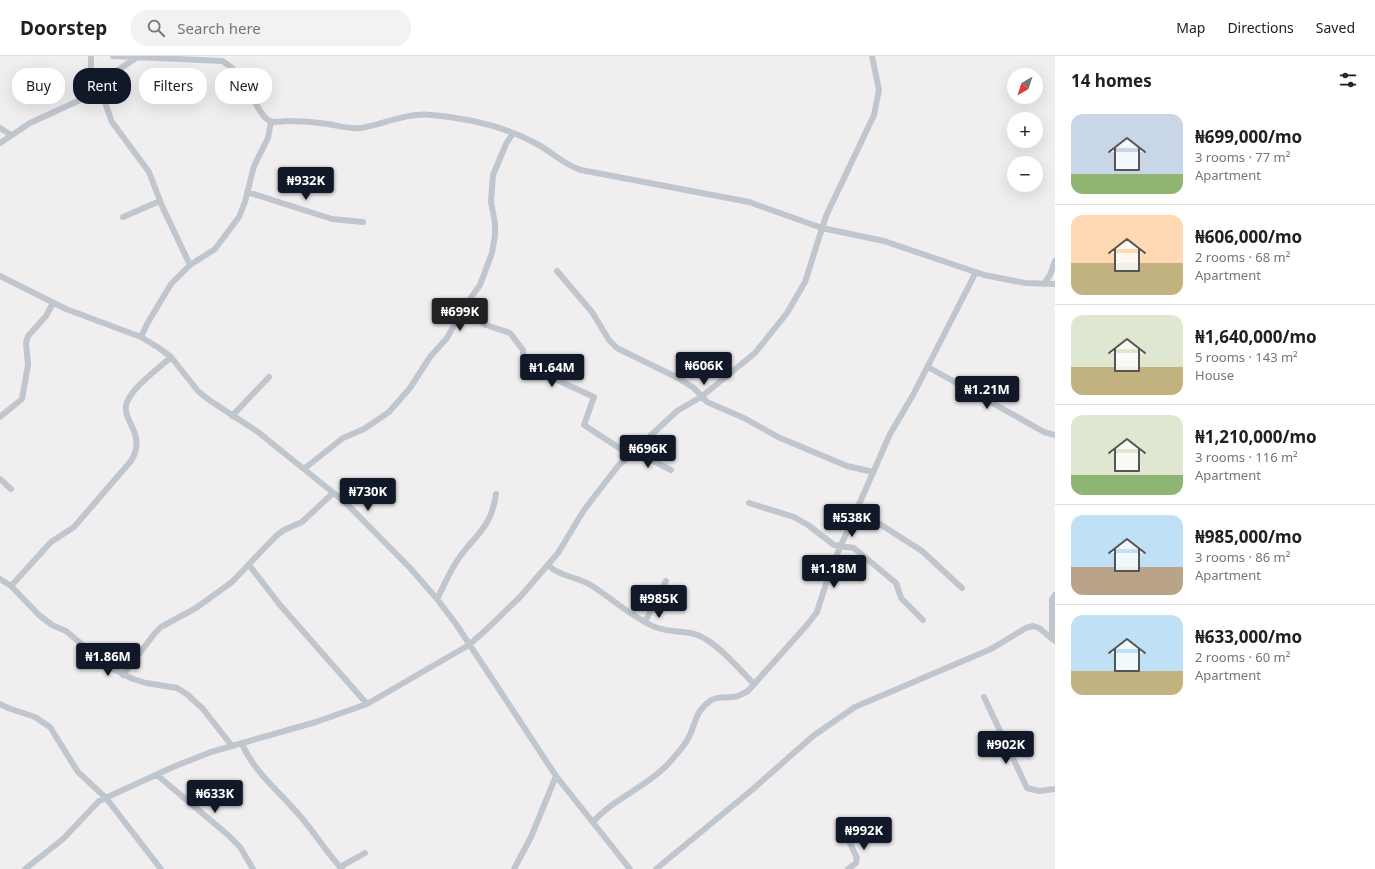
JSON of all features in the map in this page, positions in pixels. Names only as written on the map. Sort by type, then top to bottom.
[{"type":"street","points":[[91,68],[92,56]]},
{"type":"street","points":[[113,56],[136,58],[214,59],[222,61],[230,65],[238,72],[262,115],[271,122],[309,122],[352,128],[416,115],[431,114],[476,123],[513,133],[537,144],[573,167],[749,202],[822,228],[884,241],[934,256],[976,272],[1025,283],[1055,284]]},
{"type":"street","points":[[25,869],[55,846],[93,806],[106,798],[211,752],[322,721],[366,704],[469,645],[520,597],[558,554],[596,492],[632,453],[677,411],[701,397],[756,352],[787,313],[805,282],[822,228],[843,179],[874,115],[879,90],[872,56]]},
{"type":"street","points":[[121,68],[136,58]]},
{"type":"street","points":[[0,143],[30,124],[73,104]]},
{"type":"street","points":[[106,104],[112,122],[149,172],[160,201],[190,265]]},
{"type":"street","points":[[141,337],[146,324],[171,284],[190,265],[208,254],[222,242],[243,210],[254,166],[268,138],[271,122]]},
{"type":"street","points":[[0,128],[11,135]]},
{"type":"street","points":[[305,468],[343,438],[364,428],[388,412],[410,388],[430,357],[447,338],[463,309],[480,285],[492,253],[495,223],[491,202],[493,175],[506,144],[513,133]]},
{"type":"street","points":[[247,192],[332,219],[363,222]]},
{"type":"street","points":[[123,217],[160,201]]},
{"type":"street","points":[[1044,284],[1050,275],[1055,261]]},
{"type":"street","points":[[557,271],[592,312],[609,340],[616,348],[678,378],[694,388],[701,397],[716,406],[744,418],[778,438],[848,466],[873,472]]},
{"type":"street","points":[[593,822],[619,800],[667,765],[684,746],[691,734],[694,721],[701,710],[710,701],[716,698],[734,697],[748,691],[817,612],[831,568],[858,510],[890,434],[914,395],[976,272]]},
{"type":"street","points":[[0,276],[53,303],[141,337],[159,348],[171,357],[198,391],[218,407],[258,432],[305,468],[380,536],[437,599],[556,776],[630,869]]},
{"type":"street","points":[[0,417],[22,399],[28,365],[26,343],[28,336],[46,316],[53,303]]},
{"type":"street","points":[[463,309],[486,325],[510,333],[523,350],[522,357],[546,375],[594,398],[584,425],[632,453],[671,470]]},
{"type":"street","points":[[11,586],[51,542],[74,528],[131,461],[136,449],[137,441],[126,412],[127,402],[132,393],[171,357]]},
{"type":"street","points":[[928,367],[1044,432],[1055,435]]},
{"type":"street","points":[[232,416],[269,377]]},
{"type":"street","points":[[0,479],[11,488]]},
{"type":"street","points":[[123,675],[148,641],[161,627],[181,617],[232,582],[276,536],[284,530],[302,522],[334,493]]},
{"type":"street","points":[[437,599],[458,559],[485,526],[494,506],[496,494]]},
{"type":"street","points":[[749,503],[794,517],[808,525],[834,545],[854,548],[896,583],[900,598],[923,620]]},
{"type":"street","points":[[858,510],[922,551],[962,588]]},
{"type":"street","points":[[249,565],[280,605],[366,704]]},
{"type":"street","points":[[548,565],[559,572],[588,583],[625,611],[645,622],[668,631],[692,633],[702,638],[730,659],[754,684]]},
{"type":"street","points":[[0,579],[11,586],[39,615],[52,625],[66,631],[109,667],[123,675],[146,684],[176,688],[188,695],[203,708],[232,746]]},
{"type":"street","points":[[645,622],[666,581]]},
{"type":"street","points":[[1054,640],[1052,599],[1055,595]]},
{"type":"street","points":[[656,869],[753,789],[814,736],[855,707],[990,649],[1026,628],[1033,626],[1039,628],[1054,640]]},
{"type":"street","points":[[984,697],[1027,788],[1039,791],[1055,789]]},
{"type":"street","points":[[0,704],[35,717],[50,728],[78,772],[106,798],[161,869]]},
{"type":"street","points":[[242,744],[252,765],[301,816],[329,856],[341,868],[365,853]]},
{"type":"street","points":[[157,775],[228,834],[240,847],[253,869]]},
{"type":"street","points":[[514,869],[531,837],[556,776]]},
{"type":"street","points":[[842,826],[857,858],[856,863],[848,869]]}]
